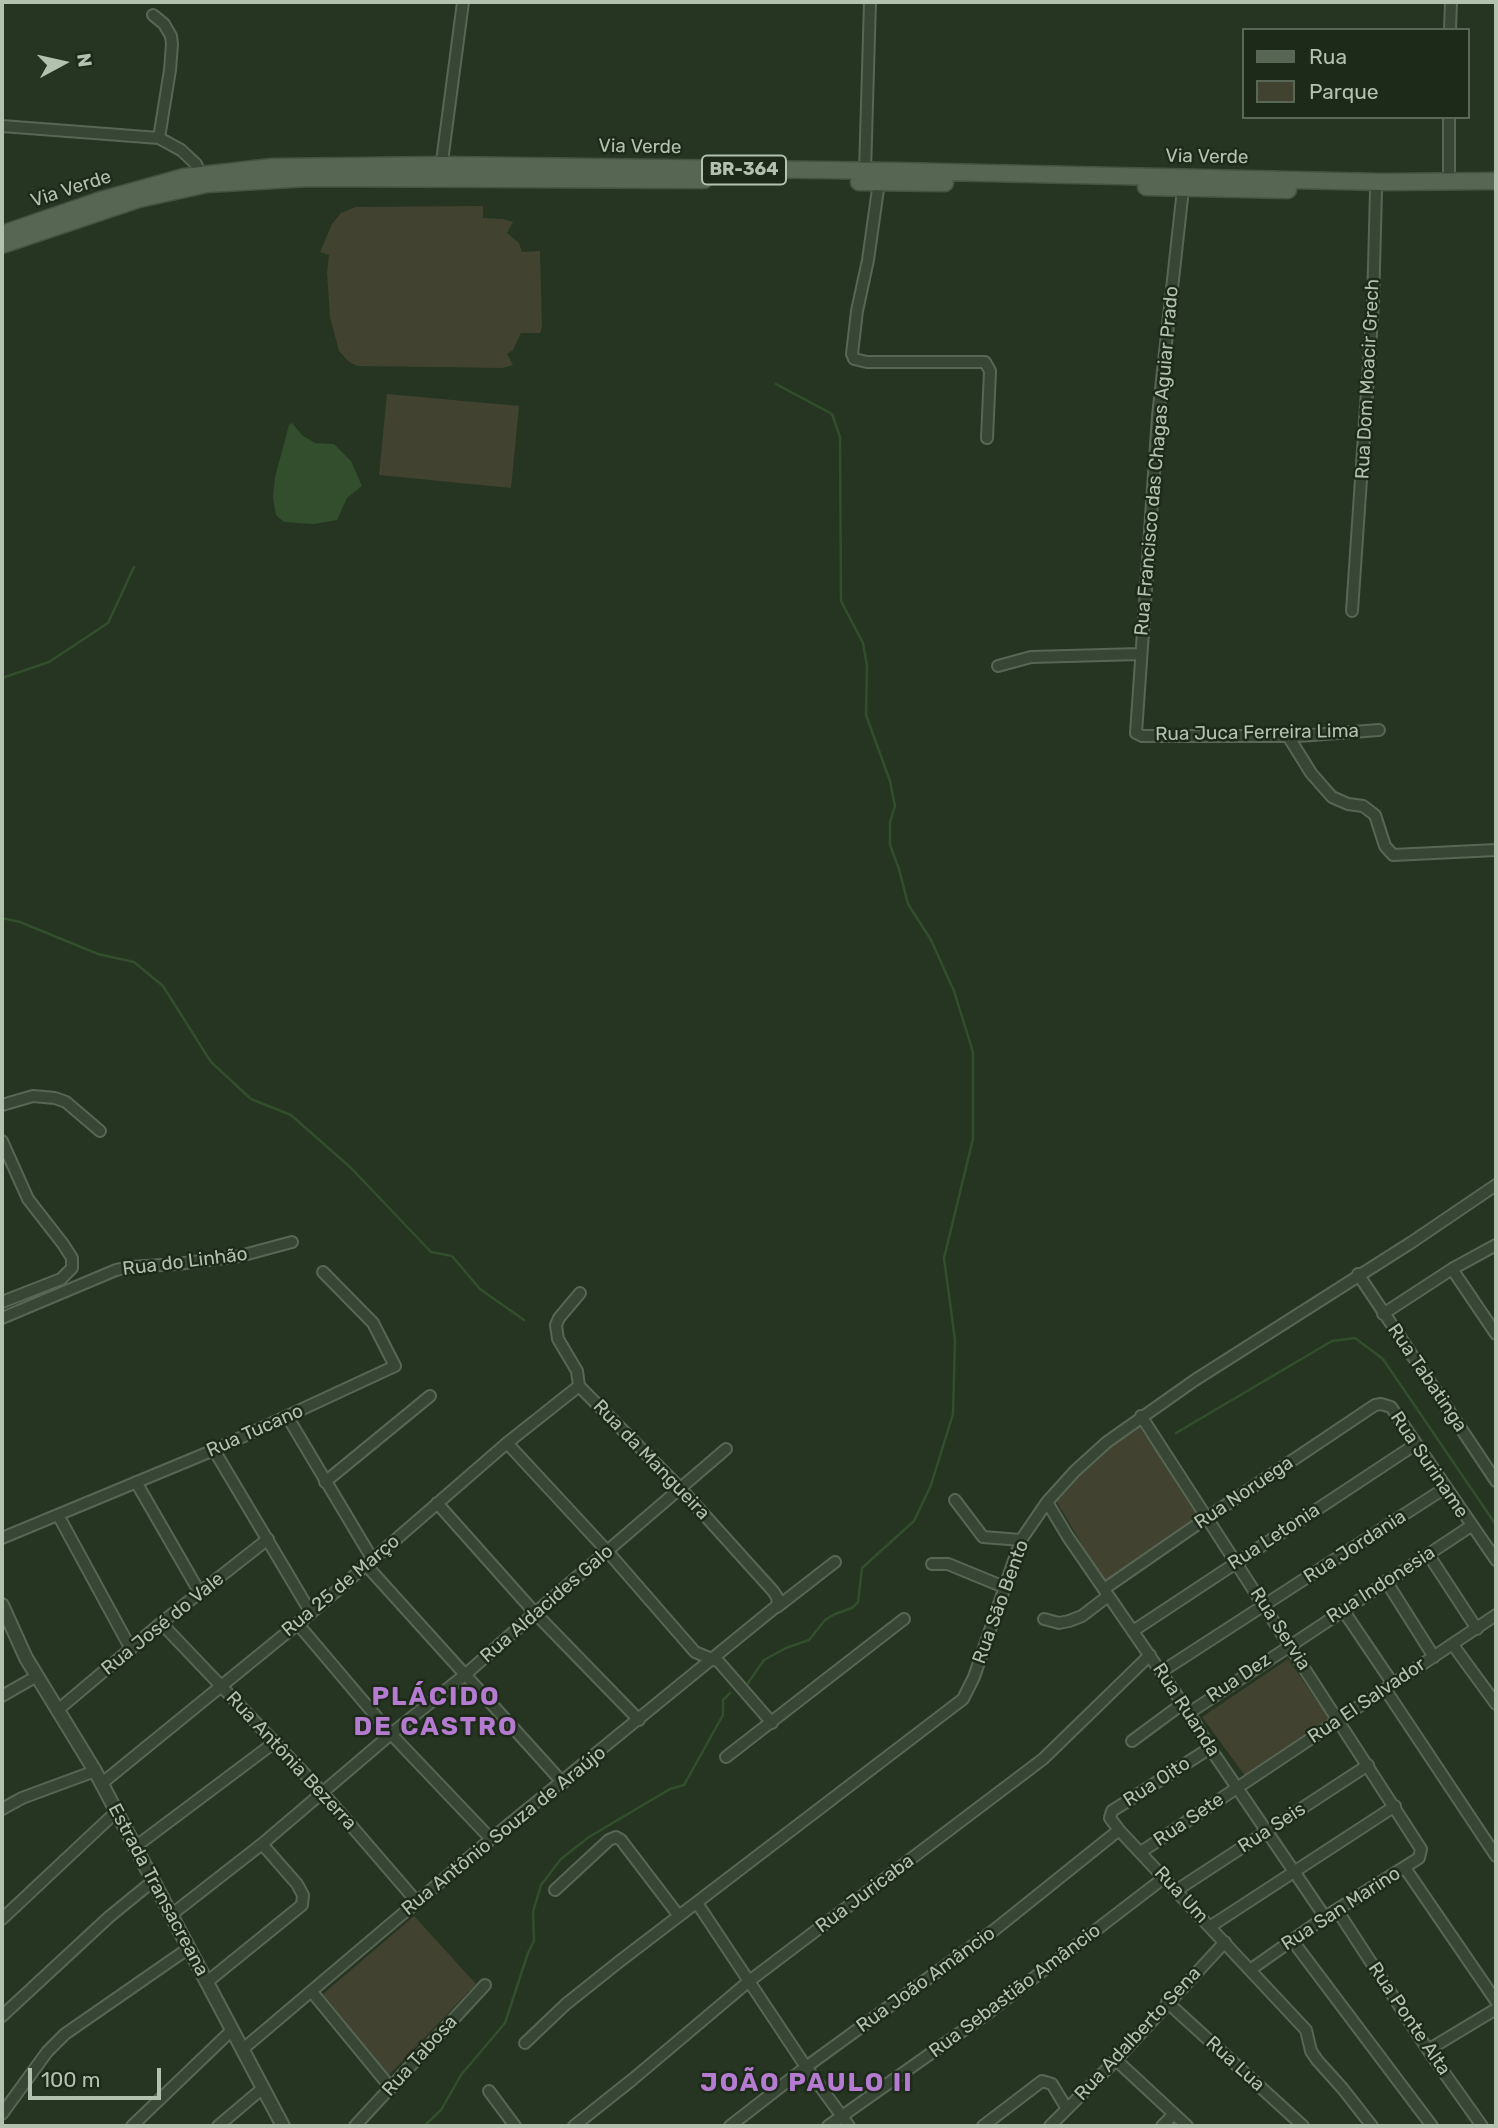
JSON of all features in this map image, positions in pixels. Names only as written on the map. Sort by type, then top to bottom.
[{"type":"main road","name":"Via Verde","points":[[2,234],[98,201],[200,173],[272,167],[1183,189],[1496,192]]},
{"type":"main road","name":"Via Verde","points":[[2,246],[139,199],[208,184],[441,172],[865,172],[1496,181]]},
{"type":"street","points":[[441,172],[463,2]]},
{"type":"street","points":[[865,172],[870,2]]},
{"type":"street","points":[[1450,28],[1451,2]]},
{"type":"street","points":[[153,15],[164,24],[172,44],[159,138]]},
{"type":"street","points":[[1449,119],[1449,181]]},
{"type":"street","points":[[2,126],[159,138],[181,150],[196,164],[200,173]]},
{"type":"street","points":[[879,182],[868,260],[857,311],[852,354],[854,359],[867,362],[981,361],[987,364],[990,380],[987,438]]},
{"type":"street","name":"Rua Francisco das Chagas Aguiar Prado","points":[[1136,733],[1158,416],[1183,189]]},
{"type":"street","name":"Rua Dom Moacir Grech","points":[[1352,611],[1373,304],[1376,191]]},
{"type":"street","points":[[998,666],[1031,657],[1140,654]]},
{"type":"street","name":"Rua Juca Ferreira Lima","points":[[1136,733],[1142,736],[1288,736],[1379,730]]},
{"type":"street","points":[[1288,736],[1311,773],[1332,797],[1348,804],[1363,806],[1375,815],[1385,846],[1392,855],[1496,850]]},
{"type":"street","points":[[2,1105],[33,1096],[55,1098],[66,1102],[100,1131]]},
{"type":"street","points":[[2,1141],[28,1199],[72,1258],[72,1268],[61,1279],[2,1302]]},
{"type":"street","name":"Rua São Bento","points":[[525,2043],[566,2004],[963,1699],[974,1677],[1021,1540],[1047,1502],[1075,1471],[1141,1416],[1496,1185]]},
{"type":"street","name":"Rua do Linhão","points":[[2,1318],[116,1270],[240,1256],[292,1242]]},
{"type":"street","points":[[1383,1314],[1452,1269],[1496,1245]]},
{"type":"street","points":[[1452,1269],[1496,1334]]},
{"type":"street","name":"Rua Tucano","points":[[2,1538],[214,1450],[395,1366],[373,1323],[323,1272]]},
{"type":"street","name":"Rua Tabatinga","points":[[1358,1274],[1496,1481]]},
{"type":"street","name":"Rua da Mangueira","points":[[580,1293],[556,1325],[558,1339],[577,1371],[579,1386],[681,1489],[775,1594],[779,1602],[776,1607]]},
{"type":"street","name":"Rua 25 de Março","points":[[102,1784],[311,1613],[507,1443],[579,1386]]},
{"type":"street","points":[[325,1482],[430,1396]]},
{"type":"street","name":"Rua Noruega","points":[[1044,1619],[1059,1623],[1069,1622],[1082,1615],[1106,1592],[1208,1517],[1375,1405],[1387,1405]]},
{"type":"street","name":"Rua Suriname","points":[[1387,1405],[1391,1407],[1496,1560]]},
{"type":"street","points":[[287,1416],[369,1562],[563,1783]]},
{"type":"street","name":"Rua Servia","points":[[1141,1416],[1419,1842]]},
{"type":"street","points":[[507,1443],[608,1552],[695,1652],[719,1662],[772,1723]]},
{"type":"street","name":"Rua Letonia","points":[[1133,1631],[1416,1444]]},
{"type":"street","name":"Rua Aldacides Galo","points":[[171,1915],[262,1844],[391,1734],[466,1675],[726,1449]]},
{"type":"street","points":[[214,1450],[311,1613]]},
{"type":"street","points":[[136,1482],[200,1593]]},
{"type":"street","name":"Rua Jordania","points":[[1161,1672],[1445,1488]]},
{"type":"street","points":[[956,1500],[983,1537],[1021,1540]]},
{"type":"street","name":"Rua Ruanda","points":[[1047,1502],[1325,1917]]},
{"type":"street","points":[[438,1503],[535,1613],[639,1720]]},
{"type":"street","points":[[58,1515],[131,1649]]},
{"type":"street","name":"Rua Indonesia","points":[[1290,1644],[1471,1526]]},
{"type":"street","name":"Rua José do Vale","points":[[59,1709],[161,1623],[268,1539]]},
{"type":"street","points":[[1428,1554],[1477,1629]]},
{"type":"street","points":[[776,1607],[835,1562]]},
{"type":"street","points":[[932,1564],[948,1564],[1003,1587]]},
{"type":"street","points":[[1386,1581],[1434,1657]]},
{"type":"street","name":"Estrada Transacreana","points":[[2,1605],[26,1658]]},
{"type":"street","name":"Rua Antônio Souza de Araújo","points":[[243,2049],[491,1839],[776,1607]]},
{"type":"street","points":[[1343,1610],[1496,1856]]},
{"type":"street","name":"Rua El Salvador","points":[[1238,1787],[1496,1615]]},
{"type":"street","points":[[726,1757],[904,1619]]},
{"type":"street","name":"Rua Antônia Bezerra","points":[[161,1623],[323,1793],[417,1902]]},
{"type":"street","points":[[297,1623],[391,1734],[491,1839]]},
{"type":"street","name":"Estrada Transacreana","points":[[2,1625],[59,1709],[95,1771],[283,2126]]},
{"type":"street","name":"Rua Dez","points":[[1132,1741],[1290,1644]]},
{"type":"street","points":[[1453,1644],[1496,1704]]},
{"type":"street","name":"Rua Juricaba","points":[[574,2126],[633,2080],[748,1982],[1043,1759],[1150,1655]]},
{"type":"street","points":[[2,1696],[37,1676]]},
{"type":"street","points":[[135,1847],[275,1742]]},
{"type":"street","name":"Rua Oito","points":[[1111,1821],[1112,1811],[1210,1748]]},
{"type":"street","name":"Rua Seis","points":[[1177,1890],[1367,1765]]},
{"type":"street","points":[[2,1809],[22,1798],[95,1771]]},
{"type":"street","name":"Rua Sete","points":[[1141,1852],[1238,1787]]},
{"type":"street","points":[[1211,1926],[1395,1805]]},
{"type":"street","points":[[2,1919],[116,1811]]},
{"type":"street","name":"Rua Um","points":[[1111,1821],[1306,2030],[1311,2051],[1317,2060],[1372,2126]]},
{"type":"street","name":"Rua João Amâncio","points":[[730,2126],[806,2067],[993,1931],[1119,1830]]},
{"type":"street","points":[[555,1890],[609,1840],[616,1837],[679,1916]]},
{"type":"street","name":"Rua San Marino","points":[[1250,1970],[1325,1917],[1419,1858],[1422,1854],[1419,1842]]},
{"type":"street","points":[[207,1982],[302,1905],[303,1895],[297,1884],[262,1844]]},
{"type":"street","points":[[1405,1868],[1496,2001]]},
{"type":"street","name":"Rua Sebastião Amâncio","points":[[828,2126],[989,2013],[1165,1877]]},
{"type":"street","points":[[2,2016],[109,1917],[153,1881]]},
{"type":"street","points":[[697,1903],[748,1982],[849,2126]]},
{"type":"street","name":"Rua Ponte Alta","points":[[1337,1910],[1482,2126]]},
{"type":"street","points":[[1292,1940],[1432,2126]]},
{"type":"street","name":"Rua Adalberto Sena","points":[[1055,2122],[1225,1942]]},
{"type":"street","points":[[2,2114],[47,2052],[65,2034],[189,1948]]},
{"type":"street","name":"Rua Tabosa","points":[[355,2126],[485,1985]]},
{"type":"street","points":[[312,1992],[391,2088]]},
{"type":"street","name":"Rua Lua","points":[[1167,2002],[1303,2126]]},
{"type":"street","points":[[1429,2050],[1496,2009]]},
{"type":"street","points":[[132,2126],[232,2030]]},
{"type":"street","points":[[1116,2060],[1187,2126]]},
{"type":"street","points":[[983,2126],[1042,2081],[1050,2082],[1067,2109]]},
{"type":"street","points":[[218,2126],[263,2088]]},
{"type":"street","points":[[489,2091],[514,2126]]},
{"type":"street","points":[[1162,2126],[1174,2114]]},
{"type":"street","points":[[1055,2122],[1069,2126]]},
{"type":"green space","points":[[483,206],[483,218],[513,222],[507,233],[519,243],[522,252],[540,251],[542,326],[540,333],[521,333],[513,350],[507,354],[513,365],[502,368],[358,366],[349,362],[339,351],[330,317],[327,273],[329,255],[320,252],[332,224],[341,213],[356,207]]},
{"type":"green space","points":[[387,394],[519,406],[511,488],[379,475]]},
{"type":"green space","points":[[1135,1421],[1199,1514],[1106,1585],[1055,1499]]},
{"type":"green space","points":[[1288,1659],[1331,1721],[1246,1777],[1202,1717]]},
{"type":"green space","points":[[414,1916],[476,1984],[389,2075],[323,1994]]},
{"type":"shaded area","points":[[292,423],[303,436],[315,443],[334,444],[351,461],[362,486],[347,498],[337,520],[314,524],[284,522],[276,515],[273,498],[275,477],[289,425]]},
{"type":"waterway","points":[[748,1683],[764,1660],[809,1640],[825,1620],[852,1608],[858,1602],[862,1568],[914,1521],[931,1485],[953,1414],[955,1340],[944,1258],[973,1139],[973,1052],[954,991],[931,940],[908,904],[890,845],[890,822],[895,806],[890,781],[866,715],[867,666],[863,643],[841,601],[840,437],[832,414],[776,384]]},
{"type":"waterway","points":[[2,678],[49,662],[108,623],[134,567]]},
{"type":"waterway","points":[[2,918],[20,922],[98,954],[134,962],[163,986],[211,1062],[251,1099],[291,1115],[351,1168],[431,1252],[452,1256],[480,1289],[524,1320]]},
{"type":"waterway","points":[[1176,1433],[1332,1341],[1355,1338],[1383,1359],[1496,1525]]},
{"type":"waterway","points":[[424,2126],[441,2110],[461,2075],[505,2023],[534,1941],[533,1912],[541,1885],[561,1859],[589,1837],[670,1789],[684,1785],[723,1715],[723,1700],[730,1693]]},
{"type":"district","name":"PLÁCIDO DE CASTRO","points":[[436,1712]]},
{"type":"district","name":"JOÃO PAULO II","points":[[807,2083]]}]
